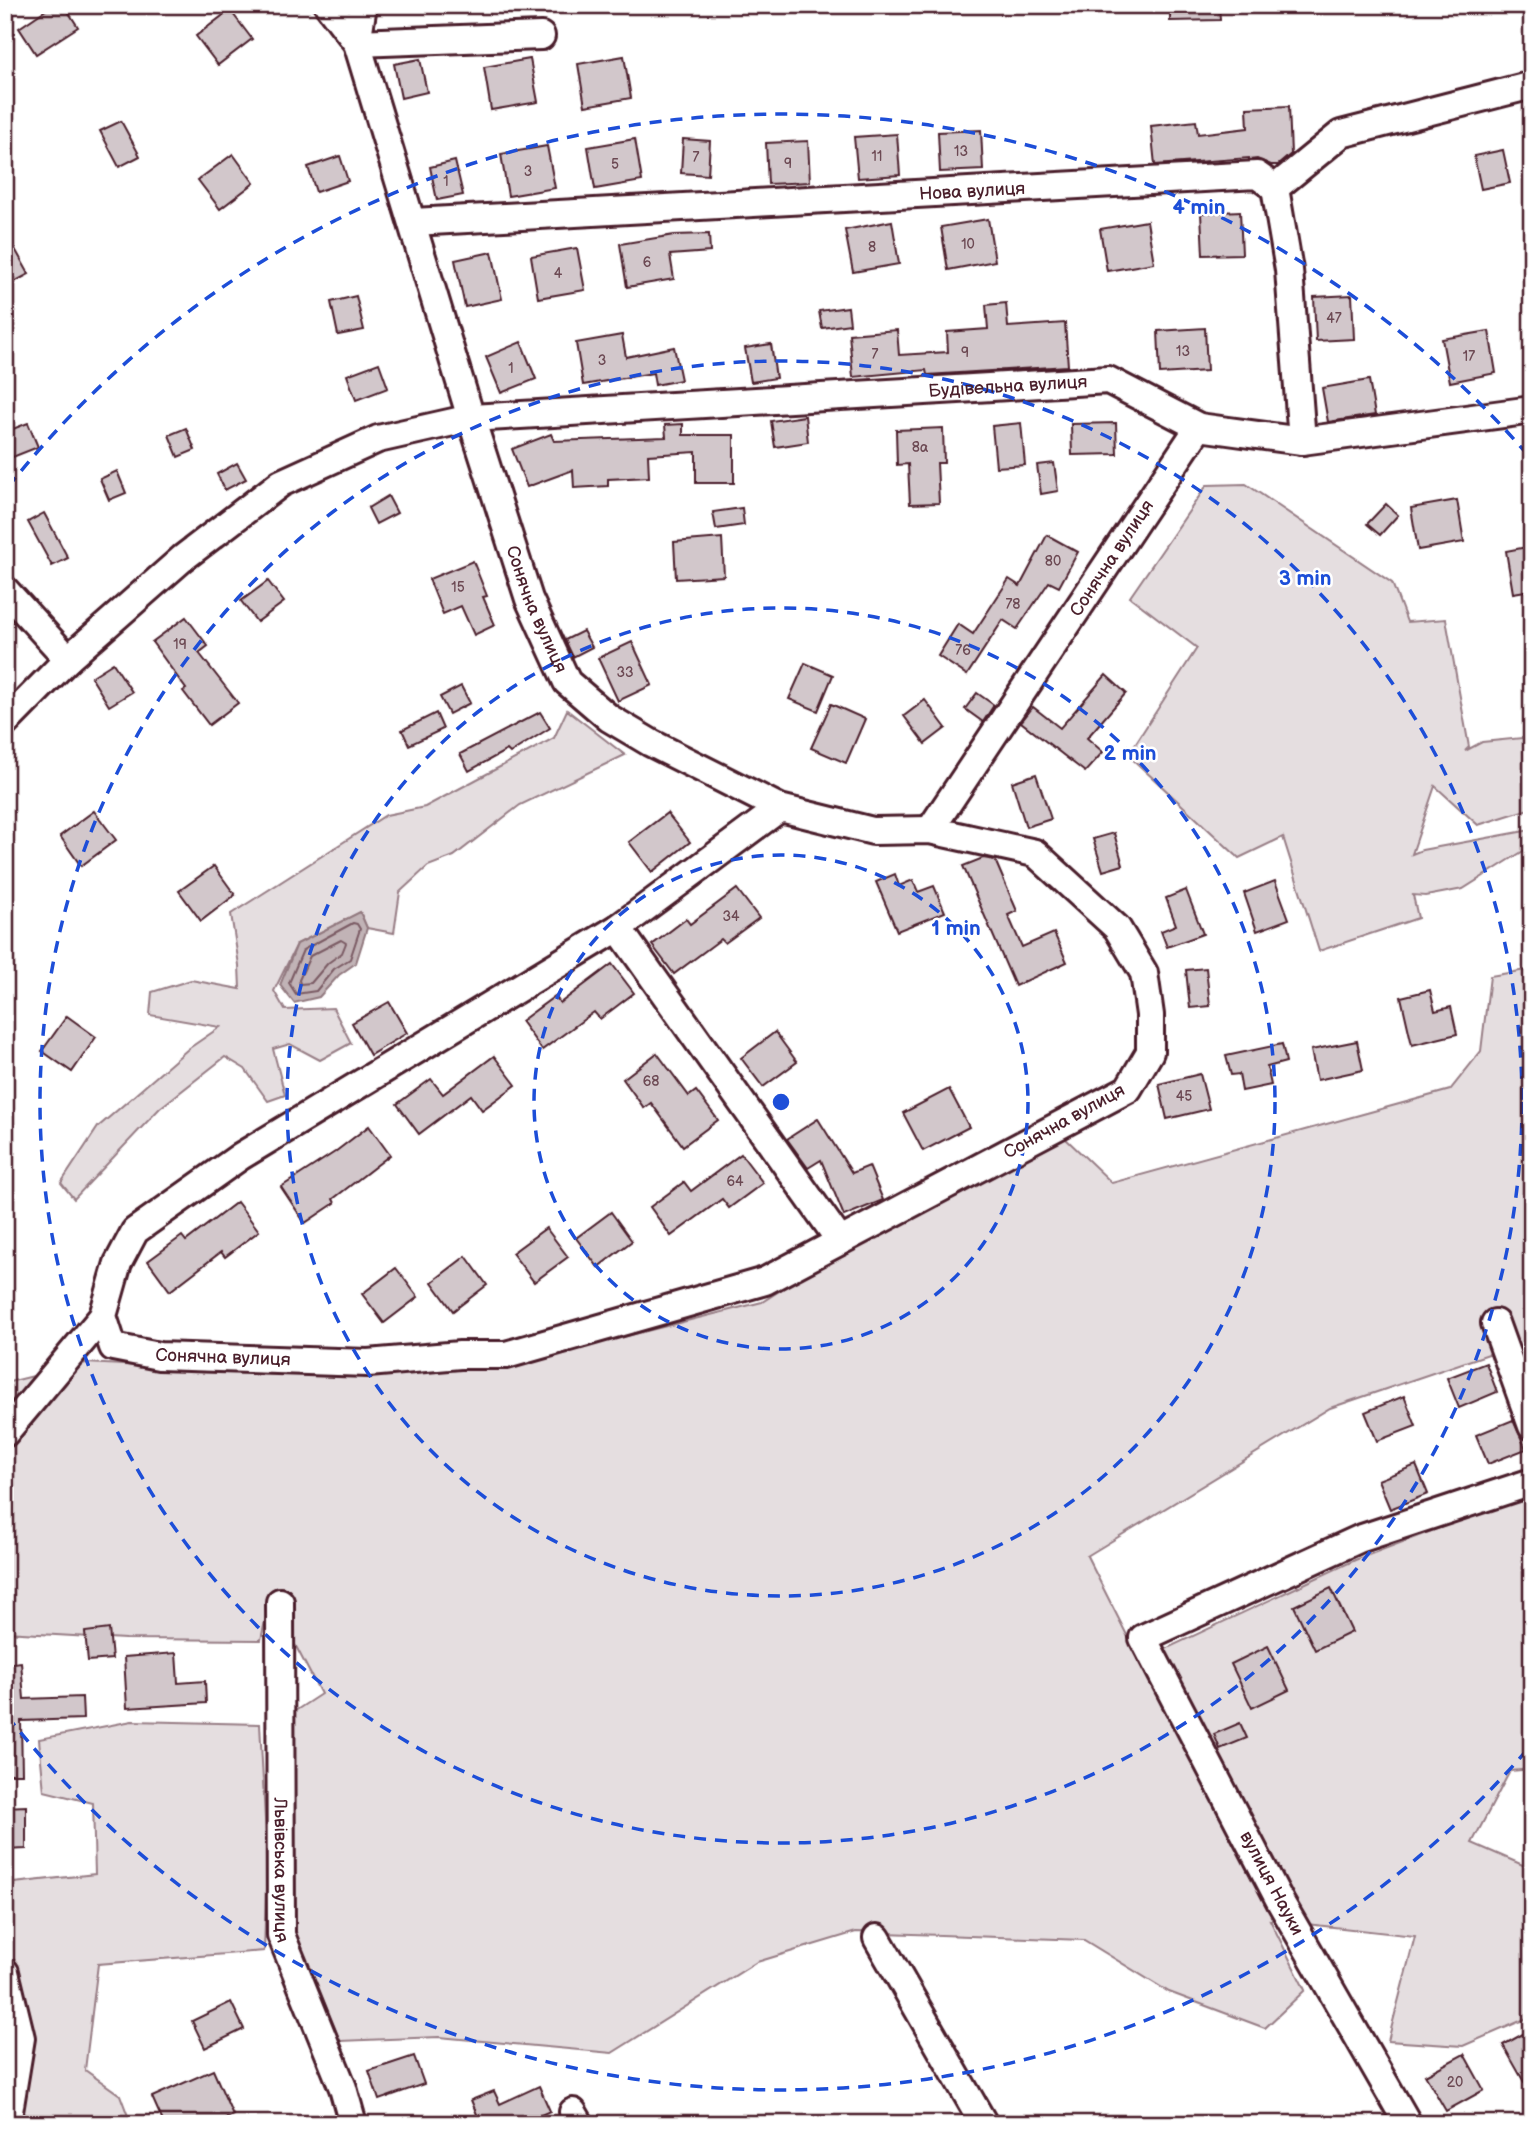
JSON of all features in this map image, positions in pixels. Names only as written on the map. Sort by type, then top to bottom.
[{"type":"street","name":"Сонячна вулиця","points":[[103,1316],[113,1348],[159,1356],[368,1363],[460,1355],[506,1355],[765,1281],[1128,1089],[1150,1052],[1150,1015],[1144,973],[1116,928],[1035,853],[930,830],[873,831],[780,808],[651,743],[609,718],[567,682],[529,599],[357,43],[328,5]]},
{"type":"street","points":[[363,5],[357,43],[541,36]]},
{"type":"street","points":[[1302,440],[1289,270],[1275,188],[1341,134],[1532,85]]},
{"type":"street","name":"Нова вулиця","points":[[413,222],[1257,175],[1275,188]]},
{"type":"street","name":"Будівельна вулиця","points":[[471,418],[1108,380],[1199,428],[1302,440],[1532,410]]},
{"type":"street","points":[[5,723],[68,659],[183,558],[281,483],[378,439],[471,418]]},
{"type":"street","name":"Сонячна вулиця","points":[[930,830],[1199,428]]},
{"type":"street","points":[[5,590],[68,659]]},
{"type":"street","points":[[5,1433],[103,1316],[118,1263],[135,1231],[242,1156],[618,928],[780,808]]},
{"type":"street","points":[[618,928],[840,1241]]},
{"type":"street","points":[[1495,1323],[1532,1426]]},
{"type":"street","name":"вулиця Науки","points":[[1408,2124],[1281,1903],[1143,1638],[1359,1539],[1532,1482]]},
{"type":"street","name":"Львівська вулиця","points":[[280,1601],[281,1936],[343,2088],[353,2124]]},
{"type":"street","points":[[877,1938],[984,2124]]},
{"type":"street","points":[[5,1972],[22,2038],[7,2124]]},
{"type":"shaded area","points":[[1246,484],[1392,583],[1407,622],[1446,619],[1469,747],[1465,751],[1482,742],[1532,737],[1532,808],[1478,825],[1435,786],[1412,854],[1532,828],[1532,851],[1525,850],[1463,889],[1426,896],[1413,895],[1418,918],[1319,951],[1283,837],[1239,858],[1128,755],[1197,648],[1130,597],[1207,485]]},
{"type":"shaded area","points":[[567,710],[625,755],[520,805],[454,856],[428,866],[400,892],[394,933],[367,928],[360,912],[297,944],[274,991],[285,1010],[333,1008],[351,1043],[320,1060],[290,1044],[273,1049],[285,1095],[268,1101],[245,1069],[225,1057],[160,1108],[74,1199],[61,1183],[98,1127],[188,1049],[220,1027],[150,1015],[152,992],[191,980],[240,989],[231,914],[386,815],[425,807],[554,738]]},
{"type":"shaded area","points":[[1532,969],[1532,1354],[1512,1346],[1330,1408],[1087,1556],[1140,1661],[1355,1560],[1532,1493],[1532,1769],[1510,1771],[1472,1843],[1532,1869],[1532,1957],[1529,1974],[1532,1985],[1532,2016],[1463,2046],[1388,2041],[1415,1936],[1270,1920],[1305,1990],[1265,2028],[1169,1992],[1084,1940],[856,1932],[757,1962],[612,2053],[439,2037],[340,2041],[295,1932],[292,1713],[321,1694],[270,1597],[261,1640],[125,1639],[5,1632],[5,1383],[86,1363],[197,1369],[519,1363],[762,1302],[832,1257],[849,1252],[1065,1138],[1112,1183],[1450,1090],[1481,1051],[1490,976]]},
{"type":"shaded area","points":[[132,1721],[260,1724],[267,1858],[264,1951],[98,1964],[85,2070],[120,2095],[131,2124],[12,2124],[5,2091],[5,1884],[95,1874],[93,1803],[44,1791],[39,1739]]},
{"type":"water","points":[[360,912],[367,928],[356,963],[339,975],[319,997],[294,1003],[280,985],[297,944]]},
{"type":"building","points":[[53,5],[64,5],[78,27],[36,54],[19,28]]},
{"type":"building","points":[[1170,5],[1219,5],[1220,20],[1170,21]]},
{"type":"building","points":[[230,10],[252,39],[218,65],[196,36]]},
{"type":"building","points":[[624,56],[631,98],[585,106],[578,64]]},
{"type":"building","points":[[420,59],[427,92],[401,98],[394,64]]},
{"type":"building","points":[[530,59],[538,102],[491,110],[484,67]]},
{"type":"building","points":[[1289,106],[1291,154],[1278,165],[1249,158],[1155,165],[1151,126],[1196,121],[1198,134],[1248,128],[1247,108]]},
{"type":"building","points":[[121,121],[140,156],[119,167],[100,131]]},
{"type":"building","points":[[981,130],[983,170],[940,172],[938,132]]},
{"type":"building","points":[[897,134],[900,175],[858,178],[854,137]]},
{"type":"building","points":[[635,139],[642,181],[595,189],[588,147]]},
{"type":"building","points":[[683,139],[710,141],[708,175],[681,173]]},
{"type":"building","points":[[808,141],[810,182],[768,184],[766,143]]},
{"type":"building","points":[[547,146],[555,188],[508,196],[501,154]]},
{"type":"building","points":[[1503,150],[1510,183],[1481,189],[1474,156]]},
{"type":"building","points":[[233,154],[254,183],[220,209],[198,180]]},
{"type":"building","points":[[340,156],[348,181],[316,192],[308,167]]},
{"type":"building","points":[[455,161],[463,195],[437,200],[430,167]]},
{"type":"building","points":[[1240,211],[1242,254],[1203,255],[1201,213]]},
{"type":"building","points":[[988,219],[995,261],[948,270],[941,227]]},
{"type":"building","points":[[892,221],[899,264],[853,272],[845,230]]},
{"type":"building","points":[[1147,221],[1154,263],[1107,271],[1100,229]]},
{"type":"building","points":[[5,231],[29,274],[5,287]]},
{"type":"building","points":[[709,234],[710,252],[670,255],[674,279],[627,287],[620,244],[674,235]]},
{"type":"building","points":[[577,248],[585,290],[538,298],[531,256]]},
{"type":"building","points":[[492,252],[502,299],[465,307],[455,260]]},
{"type":"building","points":[[1352,295],[1354,339],[1316,341],[1314,297]]},
{"type":"building","points":[[356,296],[364,330],[338,335],[331,302]]},
{"type":"building","points":[[1006,303],[1008,327],[1065,323],[1068,366],[927,375],[926,370],[853,377],[849,334],[897,330],[899,355],[948,352],[947,332],[988,329],[986,305]]},
{"type":"building","points":[[848,307],[850,324],[822,328],[819,311]]},
{"type":"building","points":[[1205,328],[1207,371],[1160,374],[1158,331]]},
{"type":"building","points":[[1489,331],[1496,373],[1450,382],[1442,339]]},
{"type":"building","points":[[622,335],[626,357],[674,347],[681,380],[655,385],[653,373],[583,385],[576,343]]},
{"type":"building","points":[[521,342],[536,379],[501,393],[486,357]]},
{"type":"building","points":[[771,344],[776,378],[751,382],[745,348]]},
{"type":"building","points":[[379,363],[388,388],[356,400],[347,375]]},
{"type":"building","points":[[1369,380],[1375,415],[1328,422],[1322,388]]},
{"type":"building","points":[[805,416],[808,442],[775,447],[771,421]]},
{"type":"building","points":[[28,423],[38,447],[5,460],[5,432]]},
{"type":"building","points":[[1021,423],[1025,465],[996,467],[992,426]]},
{"type":"building","points":[[1116,423],[1117,454],[1072,455],[1071,424]]},
{"type":"building","points":[[683,424],[683,435],[734,435],[734,483],[696,483],[696,452],[648,455],[649,477],[608,479],[608,486],[574,488],[573,470],[527,487],[512,449],[551,434],[554,441],[666,437],[665,425]]},
{"type":"building","points":[[186,428],[195,450],[178,457],[169,435]]},
{"type":"building","points":[[943,428],[944,463],[937,463],[939,503],[910,504],[908,464],[897,465],[896,430]]},
{"type":"building","points":[[237,463],[246,479],[225,490],[217,474]]},
{"type":"building","points":[[1054,463],[1058,491],[1041,494],[1037,465]]},
{"type":"building","points":[[117,471],[126,493],[109,500],[100,479]]},
{"type":"building","points":[[388,496],[397,513],[376,524],[368,508]]},
{"type":"building","points":[[1457,500],[1464,542],[1418,550],[1411,508]]},
{"type":"building","points":[[1386,504],[1398,515],[1380,535],[1367,524]]},
{"type":"building","points":[[742,508],[744,525],[716,529],[713,512]]},
{"type":"building","points":[[44,513],[68,558],[52,566],[28,522]]},
{"type":"building","points":[[1047,535],[1078,552],[1059,587],[1049,582],[1017,629],[1003,620],[967,675],[938,656],[958,624],[973,634],[1009,579],[1020,586]]},
{"type":"building","points":[[722,538],[724,576],[676,579],[674,542]]},
{"type":"building","points":[[1532,546],[1532,590],[1513,593],[1506,551]]},
{"type":"building","points":[[473,561],[487,596],[483,597],[495,625],[474,635],[461,606],[443,614],[429,579]]},
{"type":"building","points":[[268,581],[284,602],[257,622],[241,601]]},
{"type":"building","points":[[186,617],[208,646],[199,653],[238,703],[209,725],[183,691],[186,689],[152,642]]},
{"type":"building","points":[[583,631],[592,647],[573,657],[565,640]]},
{"type":"building","points":[[632,642],[652,685],[618,701],[598,658]]},
{"type":"building","points":[[113,663],[132,692],[109,706],[91,677]]},
{"type":"building","points":[[805,663],[833,675],[818,711],[789,699]]},
{"type":"building","points":[[1106,675],[1126,693],[1087,738],[1103,752],[1085,772],[1021,722],[1033,707],[1060,728]]},
{"type":"building","points":[[461,686],[470,703],[449,714],[440,697]]},
{"type":"building","points":[[977,693],[994,705],[983,722],[965,709]]},
{"type":"building","points":[[925,700],[946,728],[925,744],[904,716]]},
{"type":"building","points":[[831,704],[865,719],[846,763],[811,748]]},
{"type":"building","points":[[540,712],[550,728],[510,753],[507,750],[469,771],[460,754]]},
{"type":"building","points":[[436,713],[443,729],[409,745],[402,730]]},
{"type":"building","points":[[1036,774],[1051,819],[1026,827],[1012,782]]},
{"type":"building","points":[[94,811],[116,840],[81,866],[60,836]]},
{"type":"building","points":[[667,813],[690,842],[652,872],[629,842]]},
{"type":"building","points":[[1114,833],[1123,865],[1103,871],[1093,839]]},
{"type":"building","points":[[983,858],[995,860],[1017,911],[1008,915],[1022,947],[1054,933],[1067,962],[1015,986],[963,866]]},
{"type":"building","points":[[214,866],[235,895],[201,921],[179,891]]},
{"type":"building","points":[[895,874],[899,886],[913,880],[918,892],[934,886],[945,912],[897,931],[876,882]]},
{"type":"building","points":[[1275,881],[1289,919],[1257,931],[1244,893]]},
{"type":"building","points":[[737,889],[759,918],[725,943],[721,939],[674,974],[652,945],[686,919],[690,924]]},
{"type":"building","points":[[1186,890],[1203,934],[1167,947],[1161,931],[1176,925],[1166,898]]},
{"type":"building","points":[[612,964],[634,993],[600,1019],[594,1012],[542,1050],[521,1021],[555,996],[560,1003]]},
{"type":"building","points":[[1206,968],[1210,1006],[1190,1008],[1186,970]]},
{"type":"building","points":[[1430,990],[1435,1011],[1451,1007],[1457,1034],[1412,1045],[1401,997]]},
{"type":"building","points":[[389,1002],[407,1033],[370,1055],[352,1023]]},
{"type":"building","points":[[67,1016],[96,1037],[72,1072],[42,1051]]},
{"type":"building","points":[[775,1032],[797,1062],[763,1087],[741,1058]]},
{"type":"building","points":[[1357,1041],[1363,1070],[1317,1080],[1311,1050]]},
{"type":"building","points":[[1282,1044],[1286,1062],[1267,1067],[1271,1085],[1242,1091],[1239,1074],[1231,1075],[1226,1056]]},
{"type":"building","points":[[657,1053],[689,1096],[696,1091],[718,1120],[683,1146],[651,1103],[644,1108],[623,1079]]},
{"type":"building","points":[[494,1056],[516,1085],[482,1110],[471,1095],[419,1134],[397,1104],[431,1079],[443,1094]]},
{"type":"building","points":[[1200,1074],[1209,1109],[1167,1119],[1159,1084]]},
{"type":"building","points":[[949,1089],[969,1127],[923,1151],[903,1113]]},
{"type":"building","points":[[818,1119],[852,1173],[869,1166],[883,1200],[844,1216],[821,1160],[808,1168],[787,1139]]},
{"type":"building","points":[[369,1126],[390,1155],[333,1199],[335,1203],[305,1223],[281,1187]]},
{"type":"building","points":[[741,1154],[763,1183],[729,1208],[722,1199],[671,1236],[650,1207],[684,1182],[691,1191]]},
{"type":"building","points":[[237,1202],[259,1231],[225,1257],[221,1252],[170,1291],[148,1261],[182,1236],[186,1241]]},
{"type":"building","points":[[611,1212],[632,1241],[598,1267],[576,1238]]},
{"type":"building","points":[[546,1228],[568,1257],[534,1282],[512,1253]]},
{"type":"building","points":[[466,1256],[487,1285],[453,1311],[432,1282]]},
{"type":"building","points":[[396,1268],[418,1297],[384,1323],[362,1294]]},
{"type":"building","points":[[1486,1363],[1497,1392],[1459,1408],[1447,1378]]},
{"type":"building","points":[[1404,1396],[1416,1426],[1377,1441],[1365,1412]]},
{"type":"building","points":[[1513,1420],[1526,1449],[1488,1464],[1476,1435]]},
{"type":"building","points":[[1416,1465],[1428,1494],[1390,1509],[1378,1480]]},
{"type":"building","points":[[1331,1588],[1352,1632],[1315,1650],[1294,1606]]},
{"type":"building","points":[[109,1629],[112,1659],[88,1661],[85,1632]]},
{"type":"building","points":[[1268,1646],[1289,1690],[1252,1708],[1231,1664]]},
{"type":"building","points":[[176,1653],[178,1683],[205,1681],[206,1703],[127,1708],[124,1657]]},
{"type":"building","points":[[21,1662],[24,1699],[82,1697],[83,1719],[21,1721],[22,1774],[5,1774],[5,1664]]},
{"type":"building","points":[[1240,1723],[1247,1738],[1220,1749],[1214,1734]]},
{"type":"building","points":[[26,1806],[26,1849],[5,1850],[5,1807]]},
{"type":"building","points":[[231,2002],[244,2029],[205,2048],[192,2021]]},
{"type":"building","points":[[1532,2029],[1532,2096],[1503,2045]]},
{"type":"building","points":[[1464,2054],[1484,2090],[1446,2111],[1425,2075]]},
{"type":"building","points":[[414,2056],[424,2084],[379,2100],[369,2071]]},
{"type":"building","points":[[213,2070],[233,2115],[214,2124],[164,2124],[152,2097]]},
{"type":"building","points":[[539,2086],[550,2111],[521,2124],[481,2124],[471,2100],[494,2091],[500,2104]]}]
